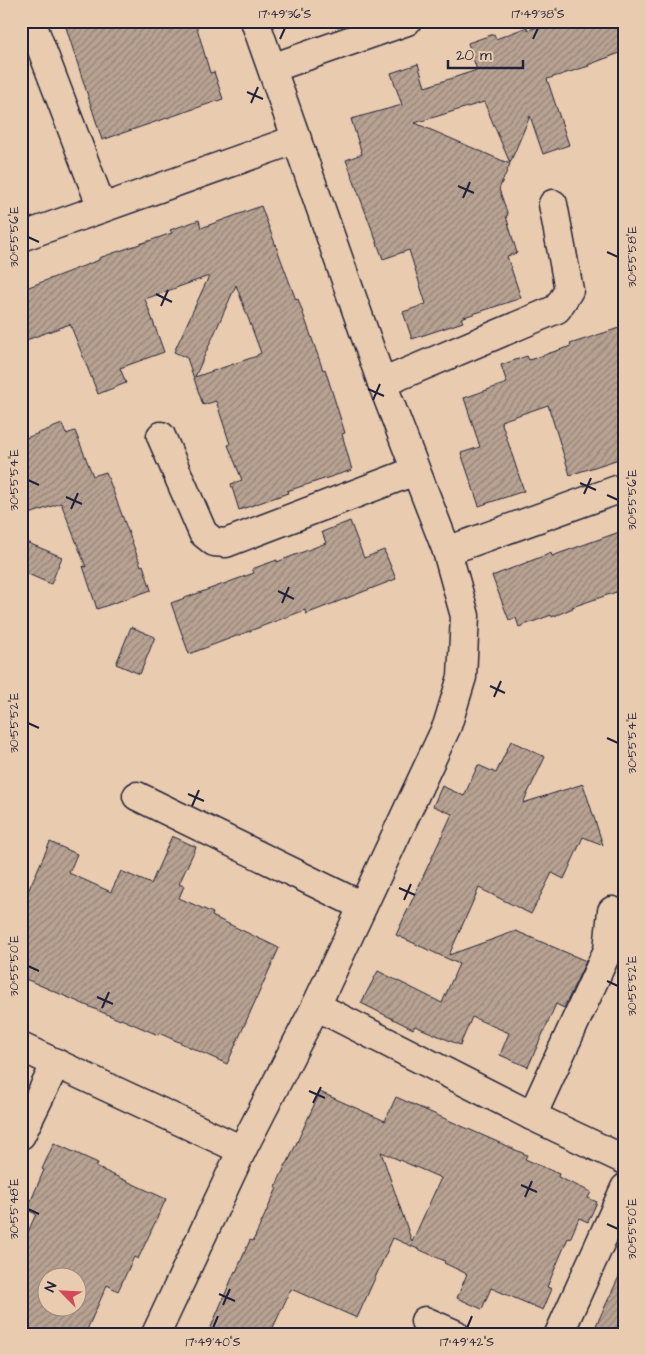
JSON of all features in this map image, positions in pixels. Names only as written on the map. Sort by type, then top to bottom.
[{"type":"street","points":[[31,21],[102,208]]},
{"type":"street","points":[[156,1334],[242,1150],[316,1006],[447,726],[462,677],[465,616],[447,551],[382,383],[255,21]]},
{"type":"street","points":[[272,68],[407,21]]},
{"type":"street","points":[[21,237],[297,140]]},
{"type":"street","points":[[382,383],[557,309],[569,290],[553,204]]},
{"type":"street","points":[[161,436],[203,533],[214,542],[226,543],[416,471]]},
{"type":"street","points":[[447,551],[625,486]]},
{"type":"street","points":[[137,796],[362,906]]},
{"type":"street","points":[[532,1116],[608,950],[612,911]]},
{"type":"street","points":[[316,1006],[532,1116],[625,1160]]},
{"type":"street","points":[[21,1047],[242,1150]]},
{"type":"street","points":[[21,1134],[56,1063]]},
{"type":"street","points":[[559,1334],[625,1188]]},
{"type":"street","points":[[425,1321],[455,1334]]},
{"type":"building","points":[[64,21],[195,21],[210,73],[214,72],[223,99],[102,140]]},
{"type":"building","points":[[557,21],[575,21],[576,27],[593,21],[602,21],[605,28],[618,23],[625,43],[625,51],[589,66],[547,79],[569,145],[543,154],[530,116],[510,163],[484,102],[415,123],[510,164],[499,189],[508,215],[506,216],[517,253],[507,256],[521,298],[461,318],[463,322],[412,339],[403,312],[426,304],[409,250],[383,259],[346,160],[362,154],[351,119],[402,105],[391,73],[418,64],[425,87],[477,70],[468,43],[494,34],[496,39],[527,27],[528,30]]},
{"type":"building","points":[[261,206],[296,300],[298,299],[323,370],[325,369],[345,433],[342,434],[352,470],[287,491],[288,493],[239,510],[231,484],[242,480],[228,445],[230,444],[216,401],[203,405],[187,358],[174,352],[209,276],[145,299],[164,352],[120,368],[126,383],[98,394],[70,324],[21,342],[21,290],[99,260],[99,258],[172,233],[170,230],[199,220],[201,228]],"holes":[[[236,285],[261,353],[195,377]]]},
{"type":"building","points":[[625,326],[625,457],[570,475],[548,405],[501,421],[524,491],[479,506],[461,453],[480,447],[464,398],[507,383],[501,365],[527,356],[529,360]]},
{"type":"building","points":[[62,424],[66,434],[75,431],[93,476],[106,472],[151,590],[97,609],[83,566],[86,567],[61,503],[21,517],[21,440]]},
{"type":"building","points":[[350,521],[364,558],[384,550],[396,579],[306,614],[305,610],[189,654],[171,603],[254,573],[252,569],[277,560],[277,562],[326,543],[322,532]]},
{"type":"building","points":[[625,530],[625,589],[572,607],[552,617],[551,615],[519,627],[516,618],[509,620],[492,576],[551,553],[552,556]]},
{"type":"building","points":[[21,540],[62,557],[51,584],[21,571]]},
{"type":"building","points":[[131,627],[155,637],[140,674],[116,664]]},
{"type":"building","points":[[511,741],[545,757],[523,803],[583,784],[603,845],[583,837],[564,879],[552,873],[531,914],[479,888],[449,955],[516,931],[586,961],[564,1008],[556,1004],[528,1067],[500,1055],[509,1033],[472,1017],[460,1045],[415,1026],[413,1029],[361,1003],[378,971],[442,1003],[459,964],[396,935],[452,814],[433,806],[442,786],[464,796],[478,765],[496,773]]},
{"type":"building","points":[[172,836],[196,847],[179,884],[184,886],[179,898],[213,913],[212,916],[279,948],[227,1064],[159,1033],[158,1035],[120,1020],[21,977],[21,907],[50,842],[77,854],[69,873],[111,892],[121,871],[151,884]]},
{"type":"building","points":[[320,1092],[385,1121],[396,1097],[527,1155],[525,1159],[559,1174],[558,1177],[591,1192],[588,1198],[597,1202],[588,1222],[579,1218],[570,1239],[568,1238],[547,1287],[552,1289],[543,1310],[491,1288],[482,1309],[457,1298],[467,1274],[444,1263],[445,1261],[393,1238],[357,1318],[291,1289],[270,1334],[208,1334],[235,1271],[250,1240],[253,1241]],"holes":[[[381,1152],[441,1178],[412,1242]]]},
{"type":"building","points":[[54,1143],[98,1163],[96,1167],[166,1199],[138,1259],[134,1257],[118,1291],[107,1285],[85,1334],[39,1334],[21,1326],[21,1247],[36,1214],[27,1210],[44,1170],[42,1169]]},
{"type":"building","points":[[625,1264],[625,1334],[592,1334]]}]
